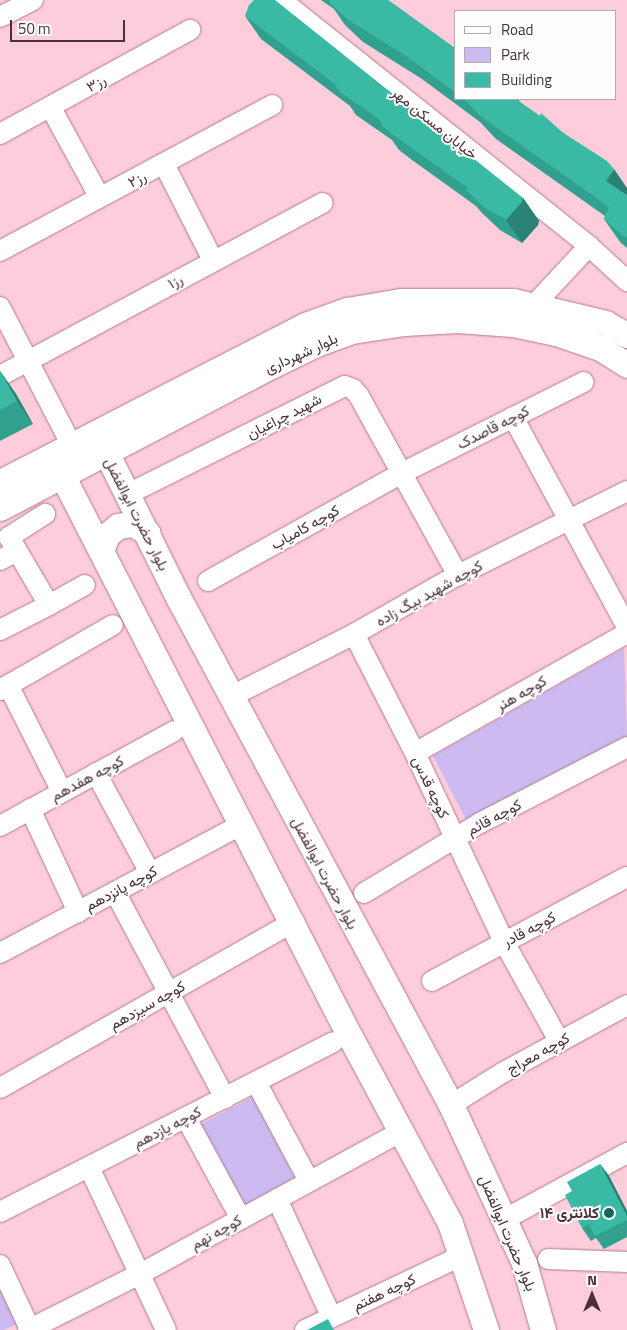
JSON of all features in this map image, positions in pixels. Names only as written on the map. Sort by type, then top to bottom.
[{"type":"main road","name":"بلوار شهرداری","points":[[0,482],[305,325],[347,310],[400,301],[456,299],[534,305],[605,323],[627,335]]},
{"type":"main road","name":"بلوار شهرداری","points":[[0,508],[316,344],[370,328],[404,323],[456,320],[513,324],[556,333],[600,348],[627,365]]},
{"type":"main road","name":"بلوار حضرت ابوالفضل","points":[[71,444],[106,452],[232,696],[451,1105],[524,1263],[543,1330]]},
{"type":"main road","points":[[71,444],[62,475],[294,922],[349,1034],[402,1131],[463,1255],[486,1330]]},
{"type":"main road","points":[[101,551],[107,535],[118,526],[133,524],[148,533]]},
{"type":"street","points":[[7,9],[33,0]]},
{"type":"street","name":"خیابان مسکن مهر","points":[[281,0],[589,246],[627,281]]},
{"type":"street","name":"رز۳","points":[[0,134],[51,108],[190,30]]},
{"type":"street","name":"رز۲","points":[[0,251],[272,105]]},
{"type":"street","points":[[51,108],[100,198]]},
{"type":"street","points":[[164,164],[213,260]]},
{"type":"street","name":"رز۱","points":[[0,376],[213,260],[323,203]]},
{"type":"street","points":[[534,305],[589,246]]},
{"type":"street","points":[[0,307],[71,444]]},
{"type":"street","name":"کوچه قاصدک","points":[[402,473],[584,382]]},
{"type":"street","name":"شهید چراغیان","points":[[128,494],[345,386],[353,389],[359,396],[402,473]]},
{"type":"street","points":[[512,417],[627,627]]},
{"type":"street","points":[[402,473],[458,575]]},
{"type":"street","name":"کوچه کامیاب","points":[[208,581],[402,473]]},
{"type":"street","name":"کوچه شهید بیگ زاده","points":[[232,696],[354,634],[458,575],[569,521],[627,490]]},
{"type":"street","points":[[45,514],[8,537],[9,555],[49,605]]},
{"type":"street","points":[[0,630],[85,585]]},
{"type":"street","points":[[62,792],[4,687],[113,625]]},
{"type":"street","name":"کوچه هنر","points":[[415,753],[627,633]]},
{"type":"street","name":"کوچه قدس","points":[[354,634],[415,753],[504,942],[559,1041]]},
{"type":"street","name":"کوچه هفدهم","points":[[0,826],[174,731]]},
{"type":"street","name":"کوچه قائم","points":[[364,893],[455,838],[627,747]]},
{"type":"street","points":[[96,774],[150,873]]},
{"type":"street","points":[[30,809],[78,912]]},
{"type":"street","name":"کوچه پانزدهم","points":[[0,953],[243,824]]},
{"type":"street","name":"کوچه قادر","points":[[432,981],[504,942],[626,881]]},
{"type":"street","points":[[115,892],[224,1098]]},
{"type":"street","name":"کوچه سیزدهم","points":[[0,1088],[294,922]]},
{"type":"street","name":"کوچه معراج","points":[[451,1105],[559,1041],[627,1004]]},
{"type":"street","name":"کوچه یازدهم","points":[[0,1212],[333,1042]]},
{"type":"street","points":[[256,1082],[309,1181]]},
{"type":"street","points":[[186,1118],[240,1219]]},
{"type":"street","name":"کوچه نهم","points":[[29,1329],[140,1274],[402,1131]]},
{"type":"street","points":[[505,1219],[627,1153]]},
{"type":"street","points":[[89,1167],[166,1330]]},
{"type":"street","points":[[276,1199],[331,1316]]},
{"type":"street","name":"کوچه هفتم","points":[[305,1330],[463,1255]]},
{"type":"street","points":[[548,1260],[627,1262]]},
{"type":"street","points":[[0,1265],[29,1329]]},
{"type":"green space","points":[[624,648],[627,738],[467,822],[433,756]]},
{"type":"green space","points":[[253,1097],[298,1184],[244,1212],[197,1126]]},
{"type":"green space","points":[[0,1283],[21,1322],[4,1330],[0,1330]]},
{"type":"building","points":[[254,0],[275,0],[523,198],[522,202],[506,220],[484,207],[466,190],[468,188],[383,127],[379,119],[340,92],[335,84],[245,16],[249,5]]},
{"type":"building","points":[[330,0],[388,0],[454,48],[454,92],[406,56],[347,19],[329,2]]},
{"type":"building","points":[[465,100],[516,100],[540,116],[541,113],[562,132],[607,161],[614,169],[606,181],[627,195],[627,238],[604,219],[609,207],[480,116]]},
{"type":"building","points":[[0,371],[17,401],[0,410]]},
{"type":"building","points":[[600,1164],[627,1216],[627,1220],[595,1236],[589,1224],[582,1228],[565,1195],[572,1191],[567,1182]]},
{"type":"building","points":[[328,1319],[334,1330],[307,1330]]},
{"type":"place","name":"کلانتری ۱۴","points":[[609,1213]]}]
